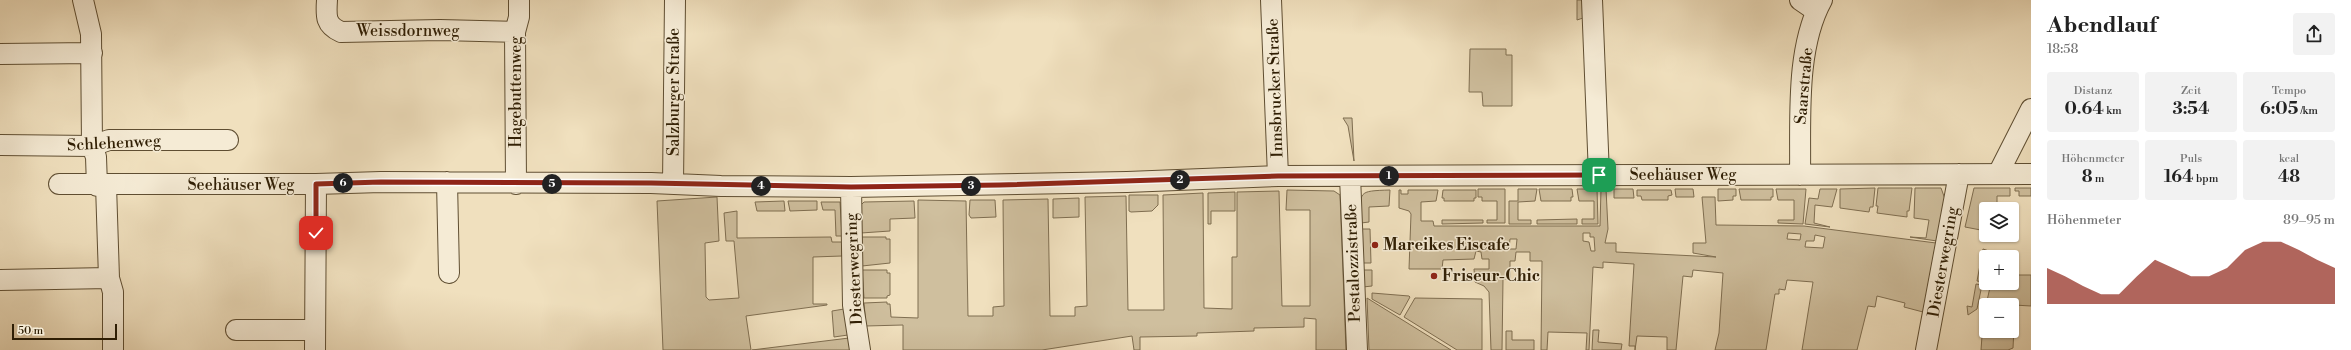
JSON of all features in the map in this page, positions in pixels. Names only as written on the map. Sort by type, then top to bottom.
[{"type":"street","points":[[82,0],[91,34],[92,146],[96,157],[102,186],[109,278],[113,292],[113,350]]},
{"type":"street","name":"Weissdornweg","points":[[327,0],[327,18],[332,28],[342,32],[440,30],[515,32]]},
{"type":"street","name":"Hagebuttenweg","points":[[516,184],[515,32],[519,17],[519,0]]},
{"type":"street","name":"Salzburger Straße","points":[[673,184],[675,0]]},
{"type":"street","name":"Innsbrucker Straße","points":[[1272,0],[1278,176]]},
{"type":"street","points":[[1592,0],[1599,175]]},
{"type":"street","name":"Saarstraße","points":[[1800,174],[1802,78],[1813,4]]},
{"type":"street","points":[[0,54],[92,53]]},
{"type":"street","points":[[1998,174],[2031,109]]},
{"type":"street","name":"Schlehenweg","points":[[0,145],[92,146],[109,140],[228,140]]},
{"type":"street","name":"Diesterwegring","points":[[1926,350],[1959,174]]},
{"type":"street","name":"Seehäuser Weg","points":[[58,184],[102,186],[447,182],[851,187],[1141,182],[1278,176],[2031,174]]},
{"type":"street","name":"Pestalozzistraße","points":[[1350,176],[1357,350]]},
{"type":"street","points":[[447,182],[449,273]]},
{"type":"street","points":[[315,350],[316,184]]},
{"type":"street","name":"Diesterwegring","points":[[851,187],[853,306],[860,350]]},
{"type":"street","points":[[0,280],[109,278]]},
{"type":"street","points":[[236,330],[315,330]]},
{"type":"shaded area","points":[[1577,0],[1588,0],[1586,17],[1577,20]]},
{"type":"shaded area","points":[[1470,49],[1506,49],[1506,55],[1512,55],[1512,106],[1483,106],[1482,92],[1469,92]]},
{"type":"shaded area","points":[[1343,118],[1352,118],[1354,161],[1348,126]]},
{"type":"shaded area","points":[[1875,188],[1873,207],[1870,207],[1869,212],[1840,208],[1840,189]]},
{"type":"shaded area","points":[[1878,188],[1912,188],[1907,217],[1877,213],[1878,206],[1876,206]]},
{"type":"shaded area","points":[[1915,188],[1941,188],[1945,199],[1937,241],[1910,237],[1926,238],[1929,220],[1914,218]]},
{"type":"shaded area","points":[[1974,188],[2010,188],[2010,196],[1997,196],[1997,202],[1979,202],[1979,230],[1965,227]]},
{"type":"shaded area","points":[[2015,188],[2031,188],[2031,196],[2019,196],[2019,191],[2015,191]]},
{"type":"shaded area","points":[[1478,189],[1505,189],[1505,223],[1487,223],[1487,220],[1497,220],[1497,201],[1482,201],[1482,197],[1478,197]]},
{"type":"shaded area","points":[[1518,189],[1537,189],[1535,201],[1518,202],[1518,220],[1531,220],[1531,224],[1509,224],[1509,201],[1518,201]]},
{"type":"shaded area","points":[[1539,189],[1572,189],[1573,197],[1571,197],[1571,201],[1541,201]]},
{"type":"shaded area","points":[[1577,189],[1597,189],[1598,224],[1582,224],[1582,219],[1594,219],[1594,201],[1579,201]]},
{"type":"shaded area","points":[[1601,189],[1606,189],[1608,229],[1605,243],[1616,243],[1616,252],[1716,257],[1693,253],[1693,243],[1706,243],[1702,197],[1715,197],[1716,225],[1804,226],[1936,243],[1923,312],[1904,307],[1905,303],[1877,296],[1875,307],[1868,306],[1857,350],[1802,350],[1813,282],[1787,280],[1785,290],[1779,289],[1779,294],[1775,294],[1766,350],[1715,350],[1719,333],[1723,273],[1693,270],[1692,277],[1683,276],[1676,350],[1667,350],[1667,337],[1637,336],[1635,350],[1635,346],[1629,346],[1634,264],[1603,262],[1603,268],[1593,267],[1589,350],[1586,350],[1587,333],[1548,332],[1547,350],[1541,350],[1542,261],[1530,261],[1530,252],[1516,252],[1515,261],[1510,261],[1510,279],[1503,279],[1502,350],[1491,350],[1489,292],[1484,286],[1475,282],[1474,269],[1489,269],[1489,259],[1482,259],[1481,252],[1476,251],[1474,259],[1443,260],[1442,269],[1409,269],[1411,214],[1409,211],[1399,208],[1399,190],[1401,190],[1401,194],[1408,194],[1408,190],[1438,190],[1436,201],[1421,202],[1421,221],[1433,221],[1434,226],[1600,226]],"holes":[[[1583,233],[1590,233],[1590,237],[1594,237],[1595,251],[1591,251],[1589,242],[1583,241]],[[1788,233],[1801,234],[1800,240],[1787,239]],[[1815,235],[1825,237],[1823,248],[1805,247],[1806,241],[1814,241]],[[1510,239],[1517,239],[1516,249],[1509,249]]]},
{"type":"shaded area","points":[[1614,189],[1633,189],[1634,198],[1614,198]]},
{"type":"shaded area","points":[[1675,189],[1693,189],[1694,197],[1676,197]]},
{"type":"shaded area","points":[[1718,189],[1736,189],[1736,196],[1733,196],[1733,200],[1718,201]]},
{"type":"shaded area","points":[[1739,189],[1773,189],[1773,197],[1771,197],[1771,200],[1741,200]]},
{"type":"shaded area","points":[[1776,189],[1806,189],[1803,224],[1778,223],[1778,220],[1794,220],[1794,200],[1778,200]]},
{"type":"shaded area","points":[[1820,189],[1837,189],[1832,207],[1815,205],[1814,223],[1830,227],[1805,224],[1809,198],[1818,199]]},
{"type":"shaded area","points":[[1287,190],[1334,191],[1340,195],[1346,350],[1316,350],[1316,319],[1304,318],[1304,327],[1254,328],[1254,331],[1197,333],[1197,336],[1140,337],[1140,350],[1134,350],[1132,336],[1042,350],[903,350],[903,325],[866,326],[864,303],[887,302],[887,304],[890,304],[891,317],[918,318],[918,200],[966,201],[968,316],[993,316],[993,307],[1004,306],[1003,200],[1048,199],[1050,316],[1075,316],[1075,307],[1087,306],[1085,197],[1126,196],[1128,310],[1164,310],[1163,195],[1203,193],[1204,308],[1232,309],[1232,257],[1237,257],[1237,192],[1279,191],[1282,306],[1310,306],[1310,210],[1286,210]]},
{"type":"shaded area","points":[[1390,190],[1389,206],[1369,207],[1369,222],[1361,223],[1360,204],[1363,195],[1366,192],[1371,191]]},
{"type":"shaded area","points":[[1443,190],[1476,190],[1476,198],[1474,198],[1474,201],[1444,201],[1444,198],[1442,198]]},
{"type":"shaded area","points":[[1637,190],[1671,190],[1672,195],[1668,196],[1668,200],[1642,200],[1641,196],[1637,196]]},
{"type":"shaded area","points":[[1235,192],[1235,211],[1211,211],[1211,224],[1208,224],[1208,193]]},
{"type":"shaded area","points":[[1129,195],[1158,195],[1158,205],[1152,211],[1131,212],[1129,211]]},
{"type":"shaded area","points":[[717,197],[719,241],[705,243],[706,297],[709,300],[739,298],[734,241],[726,241],[724,213],[737,211],[737,238],[831,237],[832,242],[842,242],[842,256],[813,257],[813,304],[827,305],[746,316],[751,350],[663,350],[657,201]]},
{"type":"shaded area","points":[[1079,198],[1079,217],[1053,218],[1053,199]]},
{"type":"shaded area","points":[[970,200],[995,200],[996,217],[971,218],[969,215]]},
{"type":"shaded area","points":[[784,201],[785,211],[757,211],[755,202]]},
{"type":"shaded area","points":[[788,201],[817,201],[817,210],[790,211]]},
{"type":"shaded area","points":[[914,201],[915,218],[890,219],[890,231],[861,233],[861,205],[864,202]]},
{"type":"shaded area","points":[[821,202],[840,202],[842,236],[836,236],[835,210],[823,210]]},
{"type":"shaded area","points":[[1577,219],[1577,224],[1537,224],[1537,220]]},
{"type":"shaded area","points":[[1442,220],[1483,220],[1483,223],[1442,224]]},
{"type":"shaded area","points":[[1361,229],[1370,229],[1371,263],[1362,263]]},
{"type":"shaded area","points":[[861,237],[886,237],[886,239],[890,239],[890,263],[862,266]]},
{"type":"shaded area","points":[[862,270],[887,270],[887,273],[890,273],[890,295],[887,296],[887,298],[864,298]]},
{"type":"shaded area","points":[[1362,270],[1372,270],[1372,286],[1363,287]]},
{"type":"shaded area","points":[[1979,270],[1979,281],[1977,281]]},
{"type":"shaded area","points":[[2019,275],[2031,275],[2031,306],[2019,305],[2019,298],[1988,298],[1989,290],[2019,290]]},
{"type":"shaded area","points":[[1976,284],[1979,284],[1979,290],[1981,290],[1977,309],[1968,315],[1967,306],[1972,307]]},
{"type":"shaded area","points":[[1372,293],[1410,297],[1400,315],[1372,299]]},
{"type":"shaded area","points":[[1367,298],[1451,350],[1369,350]]},
{"type":"shaded area","points":[[1415,298],[1482,299],[1482,350],[1457,350],[1404,317]]},
{"type":"shaded area","points":[[844,309],[848,335],[834,337],[832,311]]},
{"type":"shaded area","points":[[1593,330],[1599,330],[1598,342],[1622,344],[1621,350],[1592,350]]},
{"type":"shaded area","points":[[1506,331],[1512,331],[1512,340],[1534,340],[1534,350],[1506,350]]},
{"type":"shaded area","points":[[849,338],[851,350],[752,350]]},
{"type":"shaded area","points":[[1982,338],[2014,338],[2013,348],[2008,350],[1981,350]]},
{"type":"place","name":"Mareikes Eiscafe","points":[[1375,245]]},
{"type":"place","name":"Friseur-Chic","points":[[1434,276]]},
{"type":"route","points":[[316,233],[316,184],[381,182],[516,184],[651,183],[721,186],[851,187],[1161,181],[1278,176],[1599,175]]}]
